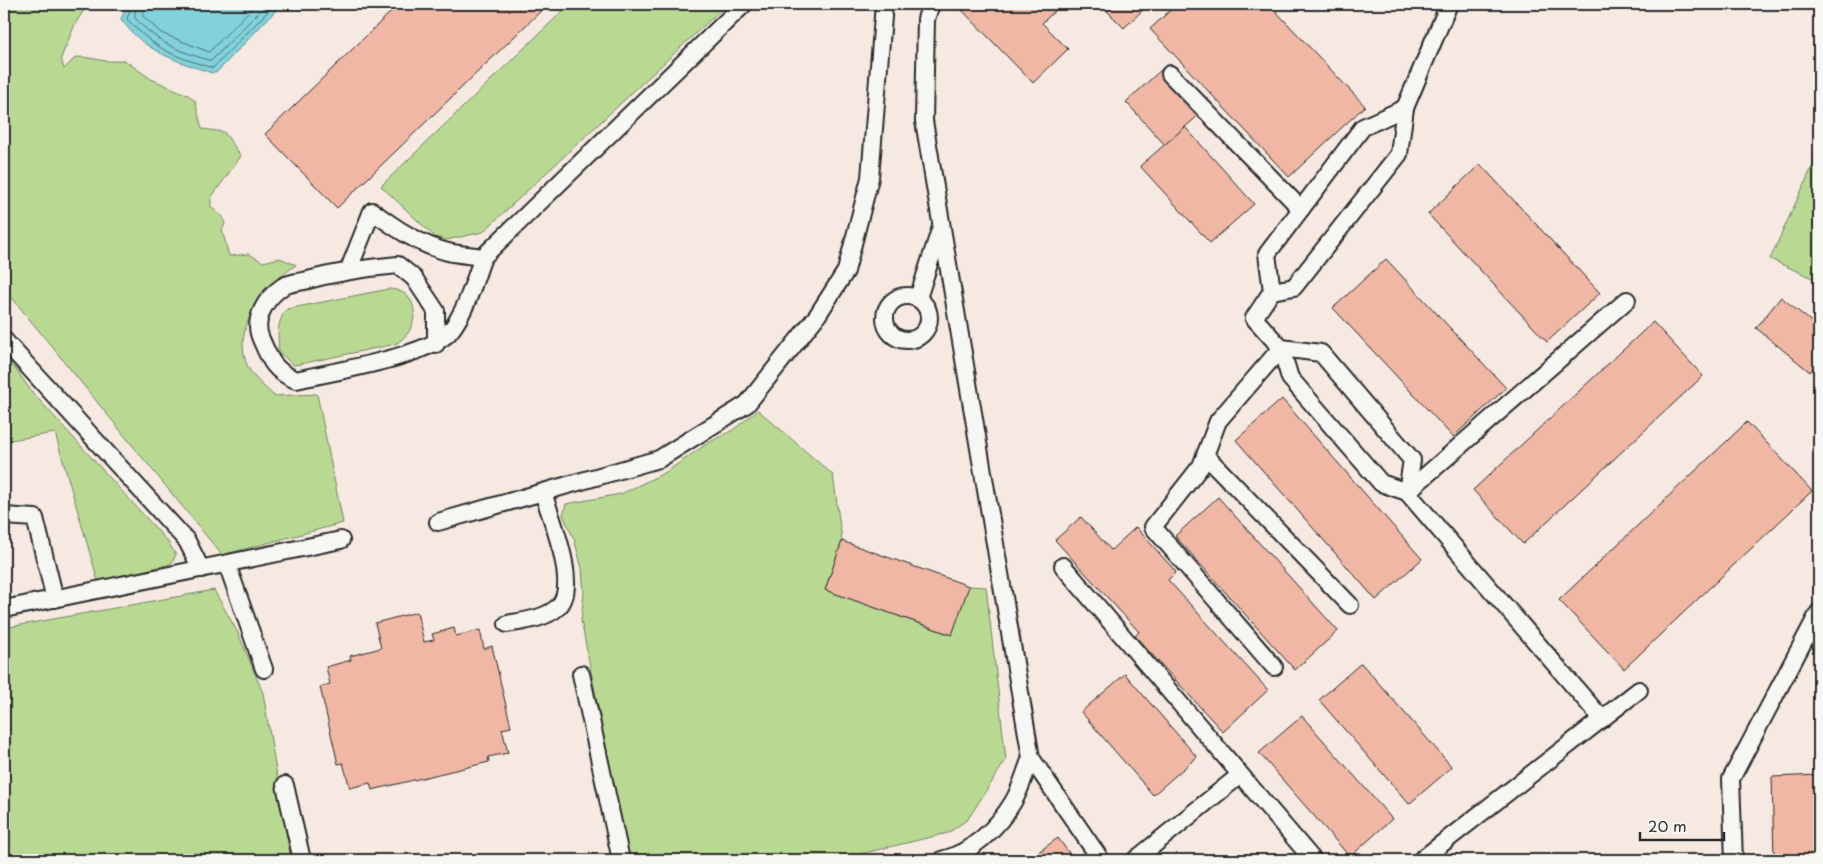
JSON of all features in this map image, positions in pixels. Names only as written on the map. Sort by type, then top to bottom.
[{"type":"lane","points":[[436,344],[436,312],[414,278],[398,265],[349,269],[283,286],[267,301],[258,319],[258,333],[269,358],[280,373],[296,380],[408,354],[436,344],[451,332],[464,307],[483,257],[744,4]]},
{"type":"lane","points":[[438,522],[659,459],[747,404],[817,316],[846,271],[870,178],[884,4]]},
{"type":"lane","points":[[931,4],[926,20],[924,121],[1031,758],[1101,860]]},
{"type":"lane","points":[[1272,291],[1294,287],[1398,154],[1405,108],[1449,4]]},
{"type":"lane","points":[[1170,74],[1301,209]]},
{"type":"lane","points":[[1405,108],[1363,128],[1267,254],[1272,291],[1254,318],[1281,348],[1290,378],[1381,483],[1407,492],[1602,719]]},
{"type":"lane","points":[[349,269],[372,211],[398,230],[426,244],[447,252],[483,257]]},
{"type":"lane","points":[[918,298],[941,225]]},
{"type":"lane","points":[[1407,492],[1627,300]]},
{"type":"lane","points":[[4,340],[187,541],[201,569]]},
{"type":"lane","points":[[1274,667],[1153,527],[1201,466],[1218,421],[1281,348]]},
{"type":"lane","points":[[1281,348],[1321,353],[1412,460],[1407,492]]},
{"type":"lane","points":[[1205,455],[1350,605]]},
{"type":"lane","points":[[507,624],[543,616],[558,607],[567,593],[564,562],[543,492]]},
{"type":"lane","points":[[4,516],[34,518],[55,599]]},
{"type":"lane","points":[[4,609],[341,540]]},
{"type":"lane","points":[[227,564],[264,670]]},
{"type":"lane","points":[[1063,566],[1313,860]]},
{"type":"lane","points":[[1734,860],[1731,779],[1819,612]]},
{"type":"lane","points":[[581,674],[622,860]]},
{"type":"lane","points":[[1421,860],[1639,690]]},
{"type":"lane","points":[[941,860],[950,858],[976,844],[995,825],[1014,802],[1031,758]]},
{"type":"lane","points":[[1135,860],[1240,775]]},
{"type":"lane","points":[[285,785],[302,860]]},
{"type":"green space","points":[[4,4],[102,4],[84,10],[75,24],[61,58],[64,69],[76,57],[111,61],[124,60],[151,79],[188,95],[195,101],[202,129],[224,132],[241,156],[211,198],[211,207],[223,217],[225,224],[222,230],[229,256],[249,254],[263,262],[280,258],[296,265],[262,296],[247,323],[244,352],[248,367],[274,396],[317,394],[343,523],[222,555],[4,288]]},
{"type":"green space","points":[[570,4],[727,4],[483,232],[446,240],[435,237],[381,186]]},
{"type":"green space","points":[[1819,152],[1819,281],[1770,259]]},
{"type":"green space","points":[[389,289],[400,291],[408,296],[414,312],[410,330],[404,338],[395,344],[293,365],[279,352],[279,324],[287,309]]},
{"type":"green space","points":[[4,353],[32,392],[168,542],[176,555],[171,564],[98,581],[55,433],[4,441]]},
{"type":"green space","points":[[758,410],[833,475],[842,541],[825,590],[951,635],[969,586],[986,587],[1006,760],[968,819],[948,833],[835,860],[628,860],[581,620],[584,594],[582,568],[574,539],[563,515],[566,504],[621,494],[666,472],[708,443],[733,430]]},
{"type":"green space","points":[[214,590],[238,633],[263,693],[291,860],[4,860],[4,628]]},
{"type":"water","points":[[125,4],[282,4],[217,72],[212,73],[161,54],[139,39],[121,19],[125,10],[122,7]]},
{"type":"building","points":[[399,4],[548,4],[337,208],[265,134]]},
{"type":"building","points":[[956,4],[1062,4],[1042,23],[1068,49],[1033,83]]},
{"type":"building","points":[[1100,4],[1149,4],[1124,28]]},
{"type":"building","points":[[1177,4],[1269,4],[1365,106],[1289,177],[1150,29]]},
{"type":"building","points":[[1162,69],[1201,113],[1165,145],[1126,102]]},
{"type":"building","points":[[1185,127],[1254,204],[1210,243],[1140,166]]},
{"type":"building","points":[[1480,164],[1600,293],[1547,342],[1428,214]]},
{"type":"building","points":[[1386,259],[1506,388],[1453,437],[1333,308]]},
{"type":"building","points":[[1781,297],[1819,328],[1819,360],[1810,372],[1756,328]]},
{"type":"building","points":[[1653,322],[1703,376],[1523,544],[1473,490]]},
{"type":"building","points":[[1282,399],[1422,559],[1376,600],[1236,440]]},
{"type":"building","points":[[1747,422],[1812,491],[1624,669],[1559,600]]},
{"type":"building","points":[[1218,497],[1338,631],[1295,670],[1175,536]]},
{"type":"building","points":[[1081,517],[1111,550],[1136,527],[1176,572],[1168,580],[1268,690],[1223,732],[1135,636],[1139,632],[1055,540]]},
{"type":"building","points":[[842,541],[969,586],[952,635],[825,590]]},
{"type":"building","points":[[417,612],[424,642],[434,640],[432,634],[454,628],[456,636],[480,630],[484,649],[492,646],[511,727],[502,729],[508,753],[488,757],[489,762],[372,790],[370,783],[350,788],[343,763],[338,764],[320,687],[330,684],[326,667],[351,660],[350,656],[381,648],[375,623]]},
{"type":"building","points":[[1361,663],[1452,767],[1409,804],[1319,700]]},
{"type":"building","points":[[1125,674],[1197,757],[1153,795],[1081,712]]},
{"type":"building","points":[[1302,716],[1392,819],[1350,857],[1259,753]]},
{"type":"building","points":[[1819,775],[1819,860],[1774,860],[1772,777]]},
{"type":"building","points":[[1058,838],[1074,860],[1027,860]]}]
